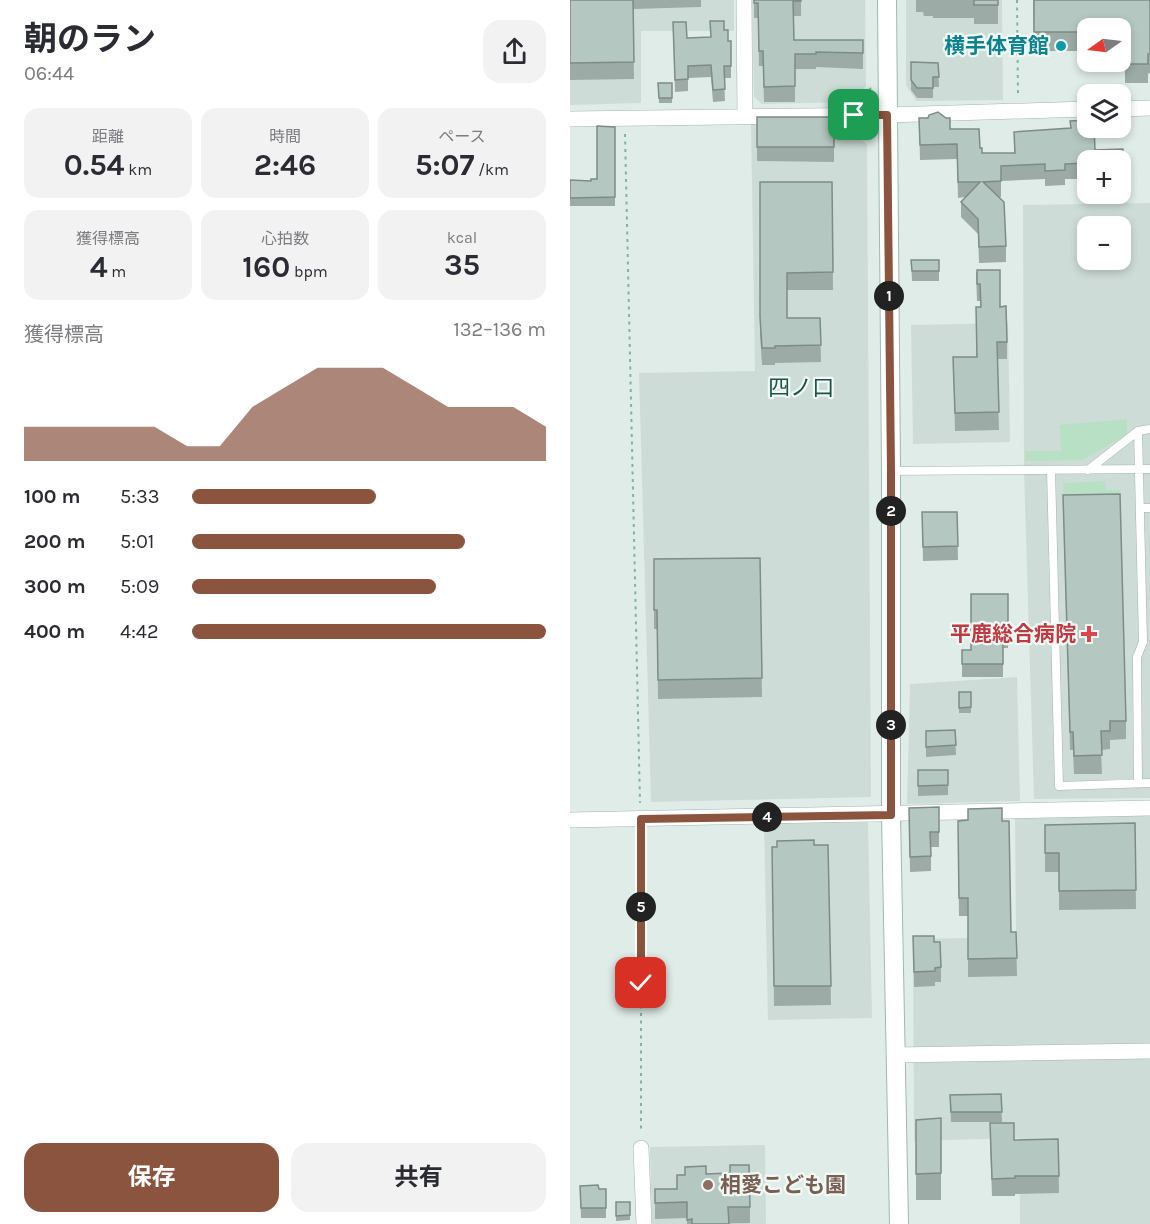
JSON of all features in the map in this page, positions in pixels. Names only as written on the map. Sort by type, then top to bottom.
[{"type":"street","points":[[744,0],[745,116]]},
{"type":"street","points":[[887,0],[891,815],[899,1224]]},
{"type":"street","points":[[1131,109],[1150,108]]},
{"type":"street","points":[[570,119],[887,115],[1077,109]]},
{"type":"street","points":[[570,820],[1150,808]]},
{"type":"street","points":[[896,1055],[1150,1051]]},
{"type":"street","points":[[641,1148],[644,1224]]},
{"type":"lane","points":[[1088,470],[1138,431],[1150,429]]},
{"type":"lane","points":[[1138,431],[1143,642],[1137,657],[1138,784]]},
{"type":"lane","points":[[1121,444],[1131,444],[1138,453]]},
{"type":"lane","points":[[891,471],[1150,469]]},
{"type":"lane","points":[[1051,470],[1059,786],[1150,783]]},
{"type":"lane","points":[[1140,508],[1150,508]]},
{"type":"path","points":[[1017,0],[1019,111]]},
{"type":"path","points":[[625,118],[641,819],[641,1148]]},
{"type":"shaded area","points":[[570,0],[734,0],[734,31],[641,31],[641,103],[570,105]]},
{"type":"shaded area","points":[[752,0],[865,0],[866,86],[852,102],[762,104],[754,97]]},
{"type":"shaded area","points":[[906,0],[1002,0],[1003,100],[916,101],[906,85]]},
{"type":"shaded area","points":[[844,122],[867,145],[871,797],[651,802],[639,373],[755,371],[751,123]]},
{"type":"shaded area","name":"平鹿総合病院","points":[[1150,203],[1150,798],[1034,799],[1024,471],[1023,205]]},
{"type":"shaded area","points":[[1008,323],[1010,442],[913,444],[911,325]]},
{"type":"shaded area","points":[[1017,677],[1020,801],[907,804],[910,684]]},
{"type":"shaded area","points":[[1150,813],[1150,1224],[1020,1224],[1019,1138],[914,1141],[913,939],[1016,937],[1015,815]]},
{"type":"shaded area","points":[[868,821],[872,1018],[768,1020],[764,823]]},
{"type":"shaded area","name":"相愛こども園","points":[[765,1145],[766,1224],[652,1224],[650,1147]]},
{"type":"green space","points":[[1127,419],[1127,435],[1082,460],[1025,461],[1025,451],[1061,451],[1060,425]]},
{"type":"green space","points":[[1105,481],[1106,490],[1120,490],[1121,509],[1065,511],[1063,483]]},
{"type":"building","points":[[570,0],[633,0],[634,62],[570,63]]},
{"type":"building","points":[[754,0],[801,0],[793,1],[794,40],[863,40],[863,53],[795,54],[795,86],[764,87],[763,51],[759,51],[758,3],[754,3]]},
{"type":"building","points":[[974,0],[998,0],[998,5],[974,5]]},
{"type":"building","points":[[1034,0],[1150,0],[1148,64],[1131,64],[1131,18],[1077,18],[1077,32],[1034,32]]},
{"type":"building","points":[[710,21],[724,21],[724,30],[728,30],[728,41],[731,41],[731,66],[724,66],[725,89],[713,90],[711,65],[688,66],[688,79],[675,80],[673,22],[686,22],[687,38],[711,37]]},
{"type":"building","points":[[911,62],[938,63],[939,77],[933,77],[933,88],[917,88],[911,80]]},
{"type":"building","points":[[658,83],[672,83],[672,98],[659,98]]},
{"type":"building","points":[[938,112],[950,118],[950,129],[979,129],[982,153],[1015,153],[1014,132],[1071,128],[1070,121],[1077,121],[1077,138],[1094,138],[1095,150],[1077,150],[1077,163],[1065,164],[1065,170],[1045,171],[1045,164],[1001,166],[1001,181],[983,182],[1004,202],[1006,246],[979,247],[978,219],[961,202],[980,182],[958,182],[957,144],[920,145],[919,118],[928,118],[929,115]]},
{"type":"building","points":[[757,117],[834,117],[834,147],[757,147]]},
{"type":"building","points":[[597,126],[615,127],[615,197],[570,198],[570,180],[597,179]]},
{"type":"building","points":[[760,182],[832,182],[833,272],[787,273],[787,318],[820,318],[821,345],[762,348]]},
{"type":"building","points":[[911,260],[939,260],[939,271],[912,271]]},
{"type":"building","points":[[977,270],[1000,270],[1000,307],[1006,306],[1007,342],[997,342],[999,412],[955,413],[953,357],[977,357],[976,307],[981,307]]},
{"type":"building","points":[[1120,494],[1126,721],[1110,721],[1110,731],[1101,731],[1102,755],[1074,756],[1073,732],[1070,732],[1063,495]]},
{"type":"building","points":[[922,512],[957,512],[958,546],[923,547]]},
{"type":"building","points":[[760,558],[762,678],[658,680],[654,559]]},
{"type":"building","points":[[971,594],[1008,594],[1008,635],[1003,635],[1003,664],[962,664],[962,650],[971,650]]},
{"type":"building","points":[[959,692],[971,692],[971,707],[959,708]]},
{"type":"building","points":[[955,730],[956,745],[926,747],[926,731]]},
{"type":"building","points":[[918,770],[948,770],[948,785],[918,786]]},
{"type":"building","points":[[939,807],[939,832],[930,832],[931,856],[910,857],[909,808]]},
{"type":"building","points":[[1002,808],[1002,821],[1009,821],[1011,932],[1016,932],[1017,958],[968,959],[968,898],[959,898],[958,821],[968,820],[968,809]]},
{"type":"building","points":[[1135,823],[1136,890],[1059,891],[1059,853],[1045,853],[1045,825]]},
{"type":"building","points":[[814,840],[814,845],[828,845],[831,986],[774,986],[772,847],[777,847],[777,841]]},
{"type":"building","points":[[913,936],[934,936],[934,942],[940,942],[941,967],[935,968],[935,971],[914,972]]},
{"type":"building","points":[[1001,1094],[1002,1112],[951,1112],[950,1095]]},
{"type":"building","points":[[941,1118],[941,1173],[916,1174],[916,1120]]},
{"type":"building","points":[[990,1123],[1014,1123],[1014,1140],[1058,1139],[1059,1176],[1015,1176],[1015,1178],[992,1179]]},
{"type":"building","points":[[730,1165],[749,1165],[750,1207],[728,1207],[729,1224],[692,1224],[692,1219],[687,1220],[687,1202],[655,1203],[655,1189],[677,1189],[677,1175],[685,1175],[685,1167],[706,1166],[706,1174],[730,1173]]},
{"type":"building","points":[[598,1185],[599,1189],[606,1189],[606,1208],[581,1208],[580,1186]]},
{"type":"building","points":[[616,1202],[630,1202],[630,1215],[616,1216]]},
{"type":"place","name":"横手体育館","points":[[1061,46]]},
{"type":"place","name":"平鹿総合病院","points":[[1089,634]]},
{"type":"place","name":"相愛こども園","points":[[708,1185]]},
{"type":"district","name":"四ノ口","points":[[801,387]]},
{"type":"route","points":[[641,983],[641,819],[891,815],[891,471],[887,115],[854,115]]}]
